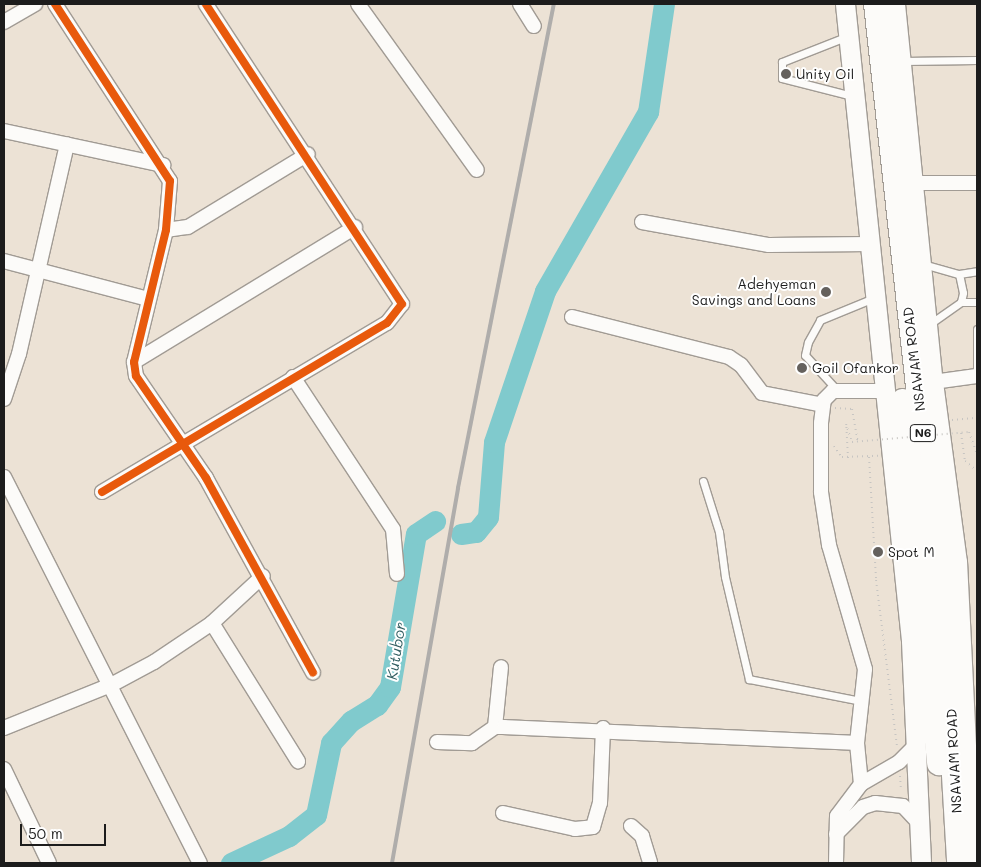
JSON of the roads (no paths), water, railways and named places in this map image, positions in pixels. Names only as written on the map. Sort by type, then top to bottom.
[{"type":"highway","name":"NSAWAM ROAD","points":[[861,4],[934,685],[943,863]]},
{"type":"highway","name":"NSAWAM ROAD","points":[[876,4],[946,641],[959,863]]},
{"type":"main road","points":[[845,4],[870,244],[888,454],[911,641],[921,863]]},
{"type":"main road","points":[[895,4],[915,183],[933,382],[957,561],[972,863]]},
{"type":"street","points":[[4,22],[34,4]]},
{"type":"street","points":[[55,4],[163,165],[170,181],[166,230],[134,362],[139,382],[183,446],[263,576],[312,673]]},
{"type":"street","points":[[102,492],[183,446],[293,377],[387,323],[400,309],[399,294],[308,154],[206,4]]},
{"type":"street","points":[[358,4],[477,170]]},
{"type":"street","points":[[520,4],[534,26]]},
{"type":"street","points":[[4,131],[163,165]]},
{"type":"street","points":[[4,399],[19,354],[36,267],[67,144]]},
{"type":"street","points":[[166,230],[188,227],[308,154]]},
{"type":"street","points":[[915,183],[977,183]]},
{"type":"street","points":[[642,222],[769,245],[870,244]]},
{"type":"street","points":[[134,362],[355,227]]},
{"type":"street","points":[[4,261],[36,267],[148,299]]},
{"type":"street","points":[[572,317],[729,357],[742,364],[762,393],[828,408]]},
{"type":"street","points":[[933,382],[977,376]]},
{"type":"street","points":[[293,377],[393,529],[397,574]]},
{"type":"street","points":[[860,784],[858,743],[863,652],[829,545],[821,492],[828,408],[826,396],[837,390],[882,392]]},
{"type":"street","points":[[4,477],[200,863]]},
{"type":"street","points":[[4,728],[111,685],[212,623],[263,576]]},
{"type":"street","points":[[212,623],[298,761]]},
{"type":"street","points":[[495,727],[501,667]]},
{"type":"street","points":[[437,742],[472,743],[495,727],[603,728],[858,743]]},
{"type":"street","points":[[502,813],[575,830],[593,827],[600,803],[603,728]]},
{"type":"street","points":[[836,863],[837,816],[860,784],[899,762],[916,745]]},
{"type":"street","points":[[4,769],[49,863]]},
{"type":"street","points":[[836,834],[863,807],[889,801],[903,806],[918,822]]},
{"type":"street","points":[[631,826],[642,836],[650,863]]},
{"type":"lane","points":[[848,36],[782,62],[782,78],[855,97]]},
{"type":"lane","points":[[901,61],[977,60]]},
{"type":"lane","points":[[922,264],[959,274],[977,271]]},
{"type":"lane","points":[[959,274],[961,302]]},
{"type":"lane","points":[[837,390],[805,355],[808,342],[820,320],[874,298]]},
{"type":"lane","points":[[928,326],[961,302],[977,302]]},
{"type":"lane","points":[[977,329],[977,376]]},
{"type":"lane","points":[[703,481],[719,532],[749,679],[861,701]]},
{"type":"waterway","points":[[461,534],[476,532],[488,517],[494,442],[545,291],[648,112],[664,4]]},
{"type":"waterway","name":"Kutubor","points":[[231,863],[289,836],[316,815],[331,743],[351,721],[377,705],[390,687],[416,534],[435,521]]},
{"type":"railway","points":[[392,863],[458,488],[554,4]]},
{"type":"place","name":"Unity Oil","points":[[786,74]]},
{"type":"place","name":"Adehyeman Savings and Loans","points":[[826,292]]},
{"type":"place","name":"Goil Ofankor","points":[[802,368]]},
{"type":"place","name":"Spot M","points":[[878,552]]}]
